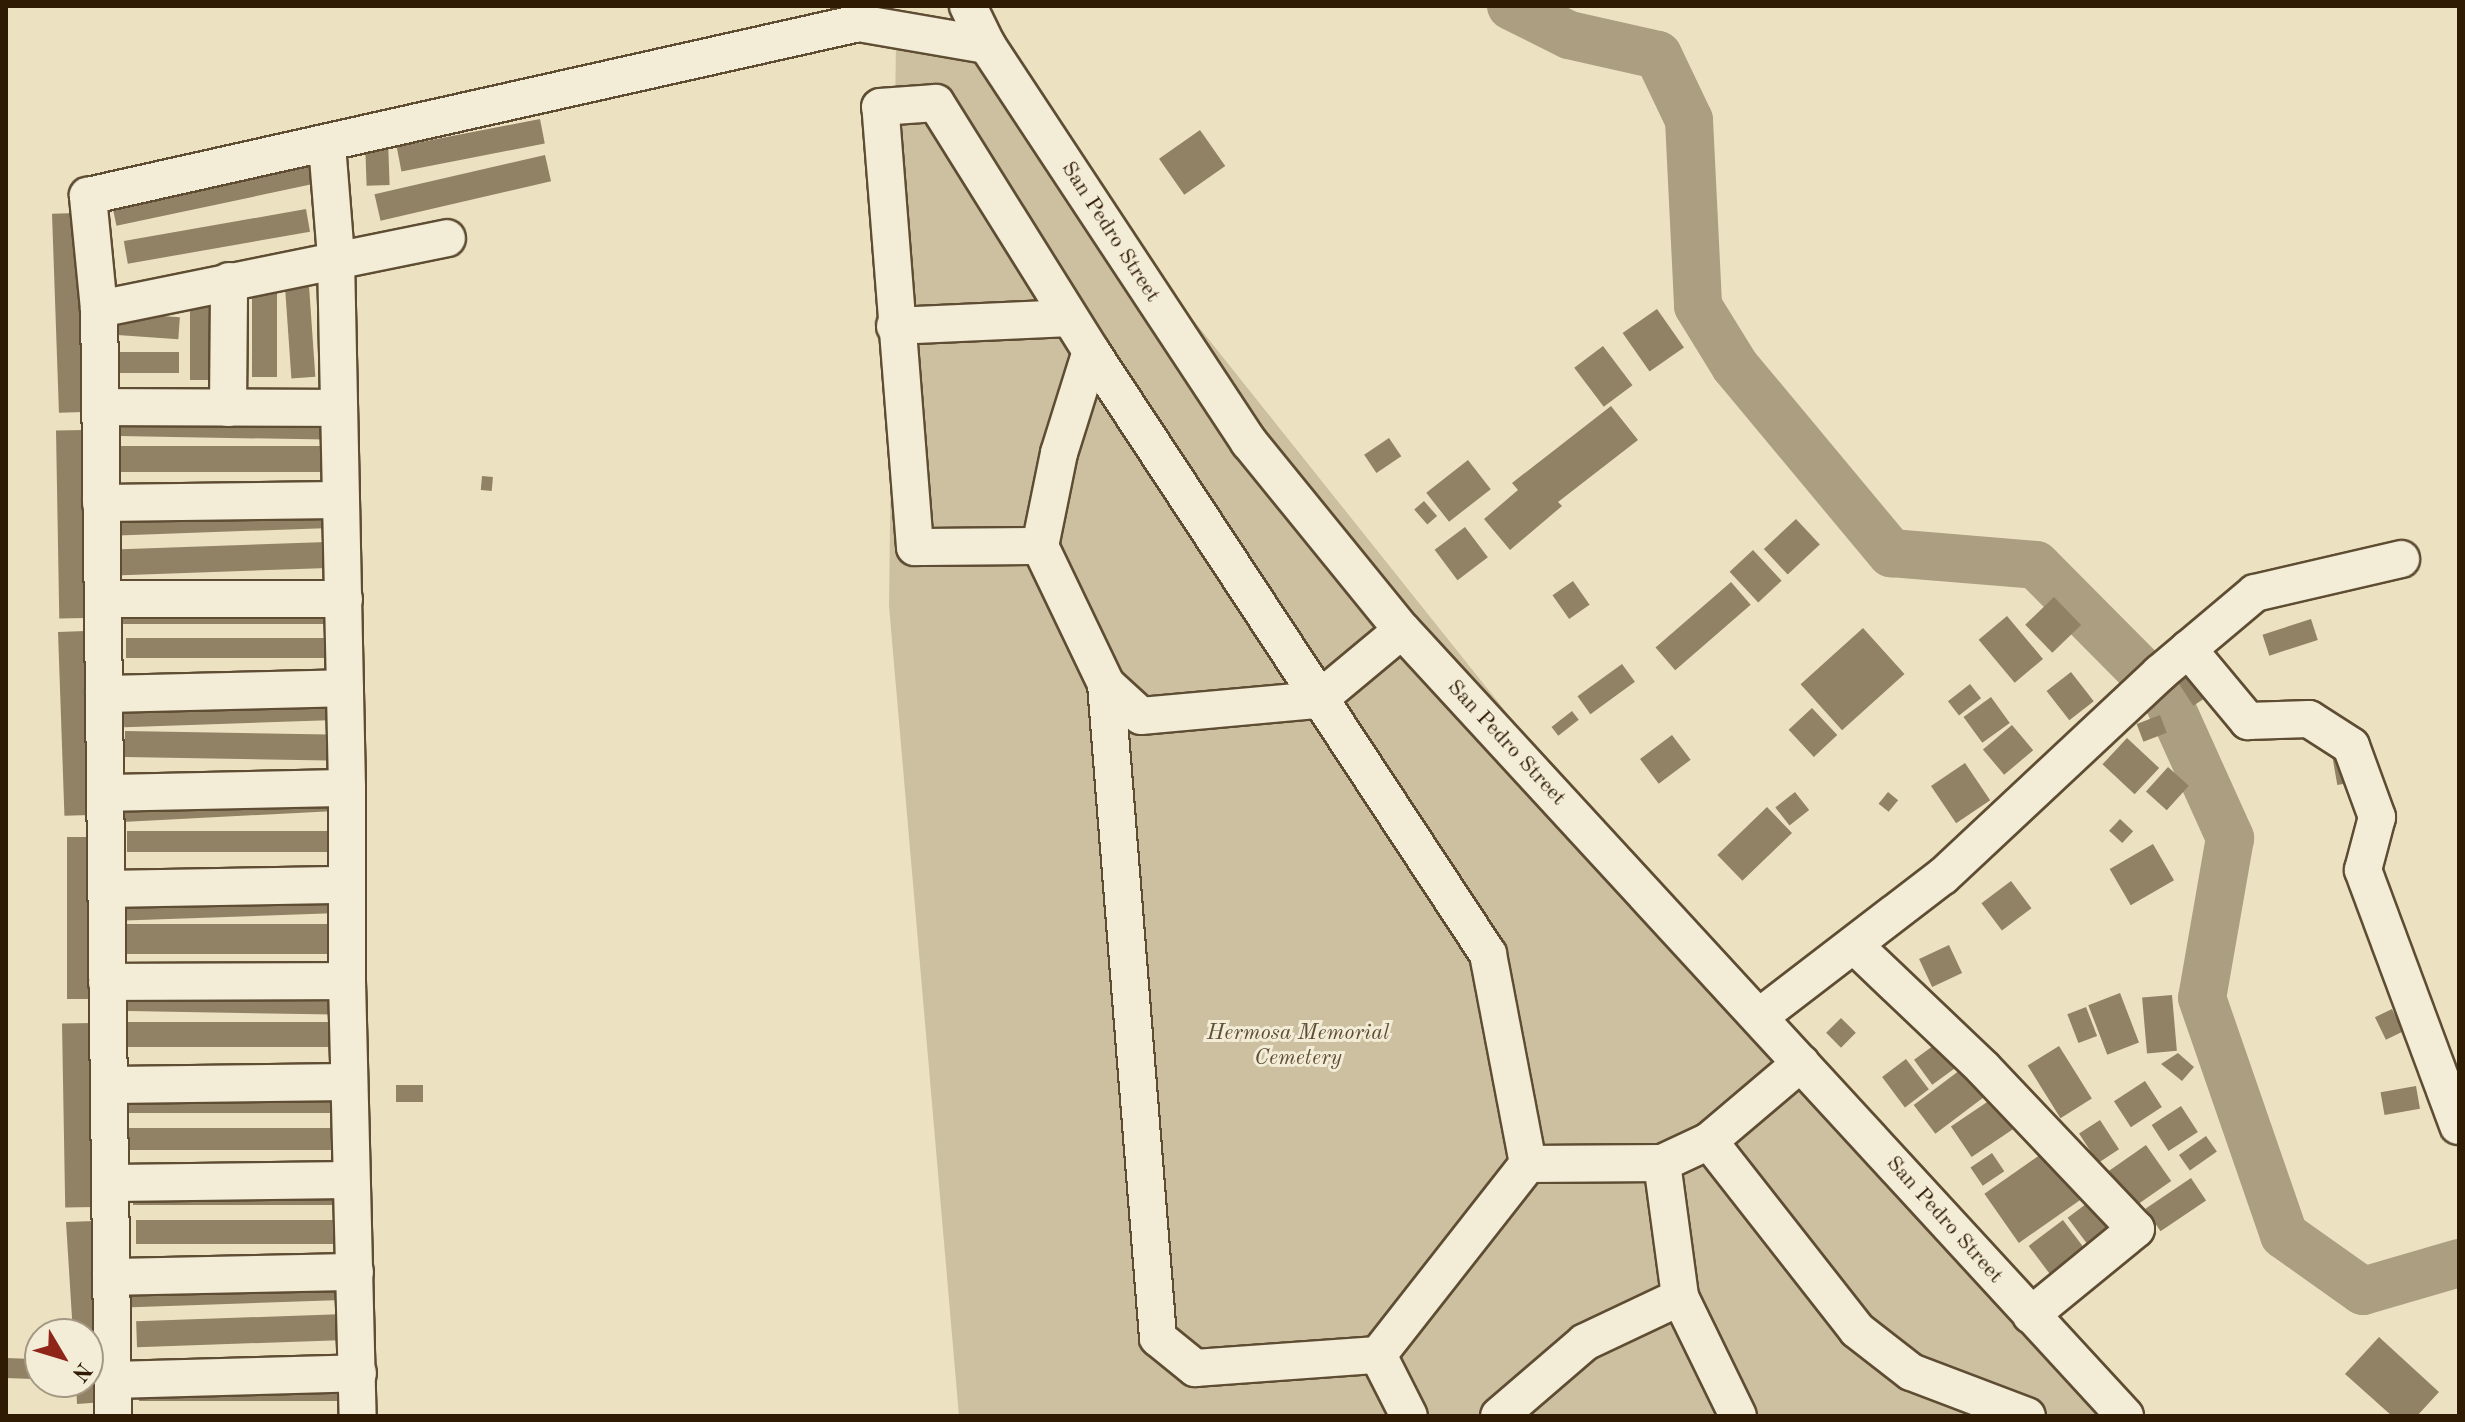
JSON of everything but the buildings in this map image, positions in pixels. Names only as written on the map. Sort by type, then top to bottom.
[{"type":"street","name":"San Pedro Street","points":[[968,6],[987,45],[1249,442],[1402,630],[2125,1416]]},
{"type":"street","points":[[113,1416],[99,309],[88,196],[327,145],[859,23],[987,45]]},
{"type":"street","points":[[1040,546],[915,547],[895,326],[880,107],[936,103],[1069,318],[1488,954],[1528,1164],[1378,1355],[1195,1368],[1158,1338],[1107,738],[1106,684]]},
{"type":"street","points":[[327,145],[336,258],[347,788],[345,885],[358,1416]]},
{"type":"street","points":[[99,309],[336,258],[447,238]]},
{"type":"street","points":[[228,408],[229,281]]},
{"type":"street","points":[[895,326],[1069,318]]},
{"type":"street","points":[[1091,351],[1059,453],[1040,546],[1106,684],[1141,716]]},
{"type":"street","points":[[100,407],[339,408]]},
{"type":"street","points":[[101,503],[339,500]]},
{"type":"street","points":[[1759,1017],[1943,876],[2160,673],[2255,593],[2401,559]]},
{"type":"street","points":[[103,599],[344,599]]},
{"type":"street","points":[[1107,738],[1141,716],[1318,700],[1402,630]]},
{"type":"street","points":[[2188,649],[2248,721],[2309,719],[2351,746],[2377,817],[2363,870],[2458,1126]]},
{"type":"street","points":[[104,694],[345,688]]},
{"type":"street","points":[[106,793],[347,788]]},
{"type":"street","points":[[108,889],[345,885]]},
{"type":"street","points":[[1855,946],[1983,1068],[2136,1229],[2031,1315]]},
{"type":"street","points":[[107,982],[347,981]]},
{"type":"street","points":[[1528,1164],[1662,1163],[1709,1141],[1801,1063]]},
{"type":"street","points":[[110,1085],[349,1082]]},
{"type":"street","points":[[1709,1141],[1857,1330],[1911,1372],[2027,1416]]},
{"type":"street","points":[[1662,1163],[1680,1297],[1738,1416]]},
{"type":"street","points":[[112,1183],[351,1180]]},
{"type":"street","points":[[111,1277],[355,1272]]},
{"type":"street","points":[[1499,1416],[1585,1342],[1680,1297]]},
{"type":"street","points":[[1378,1355],[1409,1416]]},
{"type":"street","points":[[113,1380],[358,1373]]},
{"type":"green space","name":"Hermosa Memorial Cemetery","points":[[896,36],[973,44],[1735,999],[2113,1416],[959,1416],[889,606]]},
{"type":"waterway","points":[[1511,6],[1569,35],[1658,55],[1689,120],[1698,306],[1735,366],[1891,553],[2036,565],[2166,696],[2230,838],[2202,998],[2284,1235],[2363,1291],[2459,1263]]}]
